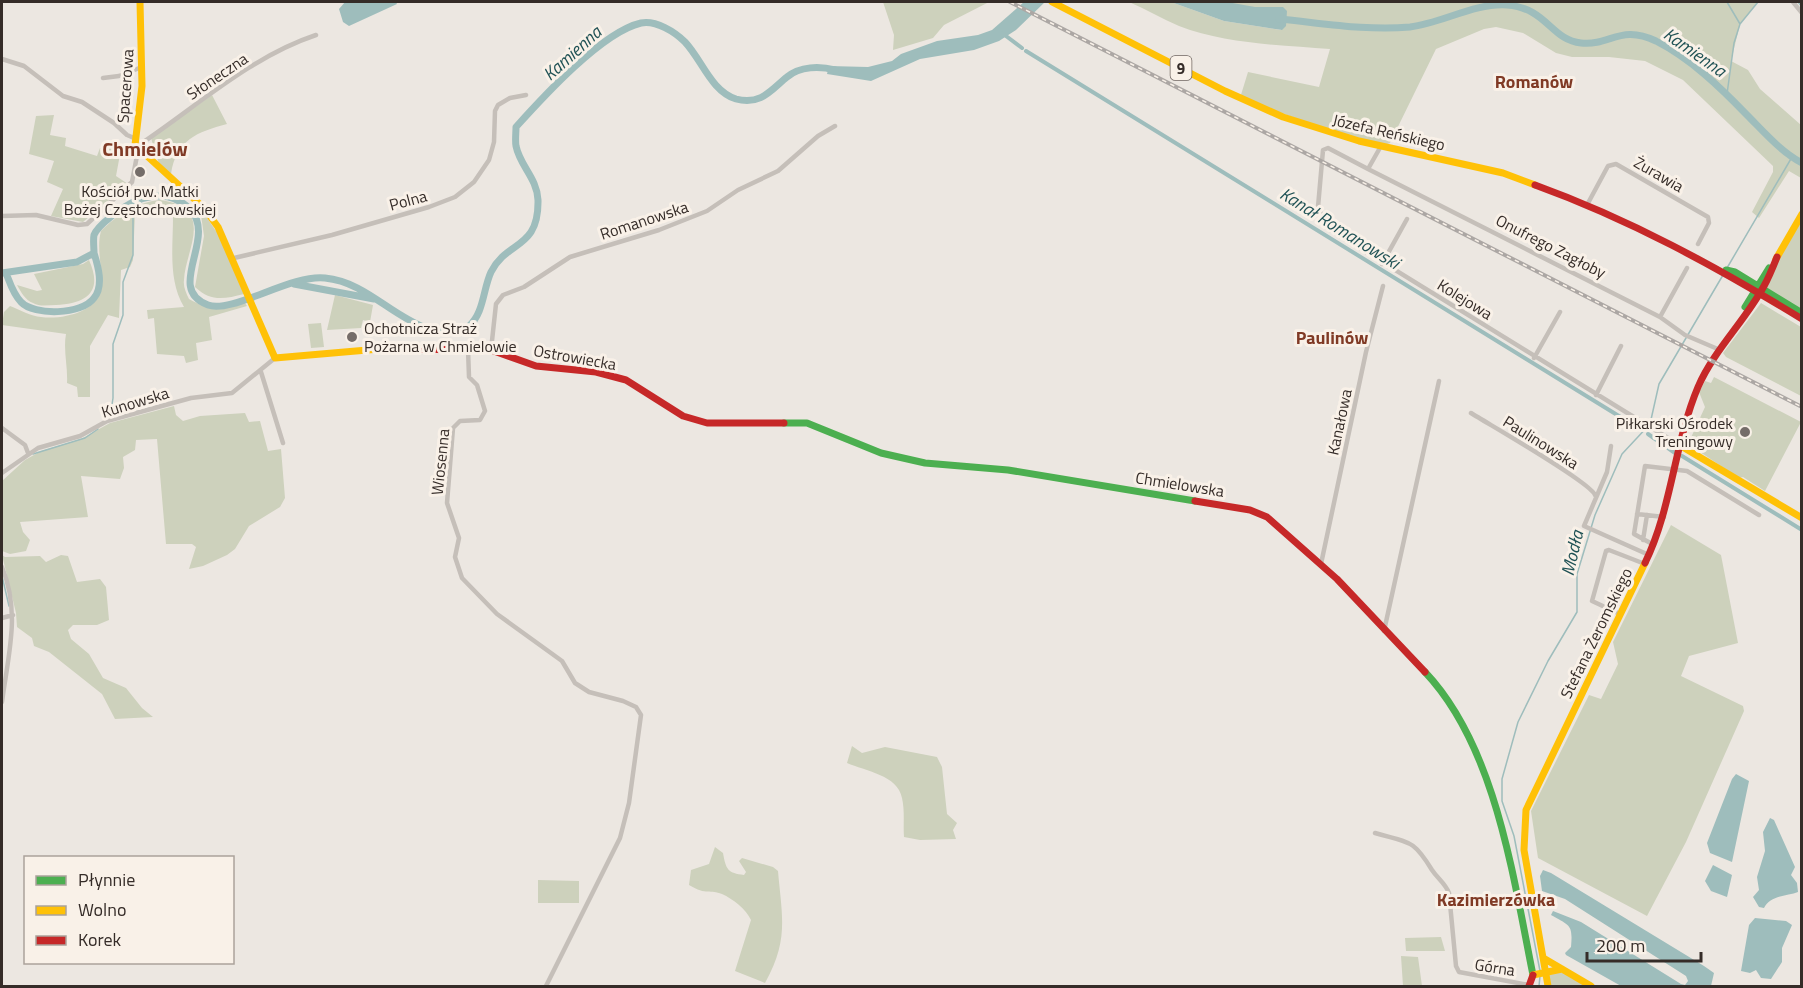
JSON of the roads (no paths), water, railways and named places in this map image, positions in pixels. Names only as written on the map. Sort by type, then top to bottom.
[{"type":"street","name":"Spacerowa","points":[[140,2],[141,109],[134,138],[136,147],[204,208],[218,227],[234,258],[275,358]]},
{"type":"street","points":[[1793,2],[1802,13]]},
{"type":"street","name":"Józefa Reńskiego","points":[[1055,3],[1255,105],[1323,131],[1503,173],[1587,205],[1721,269],[1759,290]]},
{"type":"street","name":"Słoneczna","points":[[136,147],[219,88],[285,46],[316,35]]},
{"type":"street","points":[[2,59],[24,66],[63,96],[82,102],[134,138]]},
{"type":"street","points":[[103,78],[119,76],[142,67]]},
{"type":"street","name":"Polna","points":[[234,258],[332,235],[429,207],[455,197],[474,182],[489,160],[498,105],[510,98],[526,95]]},
{"type":"street","name":"Romanowska","points":[[491,350],[496,304],[503,295],[524,287],[570,257],[667,228],[707,211],[738,190],[778,171],[818,136],[835,126]]},
{"type":"street","points":[[1368,169],[1381,146]]},
{"type":"street","points":[[2,216],[36,215],[78,225],[87,224],[132,182],[136,147]]},
{"type":"street","name":"Onufrego Zagłoby","points":[[1324,149],[1336,152],[1660,317],[1685,334],[1720,350]]},
{"type":"street","name":"Kolejowa","points":[[1324,149],[1318,207],[1321,219],[1332,233],[1644,425],[1802,518]]},
{"type":"street","name":"Żurawia","points":[[1587,205],[1608,166],[1616,164],[1708,217],[1709,223],[1698,244]]},
{"type":"street","name":"Stefana Żeromskiego","points":[[1540,973],[1545,958],[1526,860],[1524,818],[1529,802],[1654,545],[1664,517],[1696,393],[1802,214]]},
{"type":"street","points":[[1382,264],[1407,219]]},
{"type":"street","points":[[1660,317],[1687,268]]},
{"type":"street","name":"Kanałowa","points":[[1321,564],[1366,352],[1383,286]]},
{"type":"street","name":"9","points":[[1759,290],[1802,313]]},
{"type":"street","name":"9","points":[[1759,290],[1802,320]]},
{"type":"street","points":[[1534,358],[1560,312]]},
{"type":"street","points":[[1596,395],[1621,346]]},
{"type":"street","name":"Ostrowiecka","points":[[275,358],[362,349],[468,348],[491,350],[542,367],[596,372],[626,380],[683,416],[698,421],[731,425],[807,423],[881,453],[926,463]]},
{"type":"street","name":"Wiosenna","points":[[468,348],[467,370],[480,391],[485,411],[480,420],[460,421],[453,428],[447,503],[458,533],[455,557],[458,572],[497,614],[558,657],[569,677],[580,687],[623,701],[640,711],[628,803],[620,838],[546,987]]},
{"type":"street","name":"Kunowska","points":[[2,473],[38,448],[80,436],[109,420],[191,398],[232,393],[261,372],[275,358]]},
{"type":"street","points":[[261,372],[283,443]]},
{"type":"street","points":[[1384,631],[1439,381]]},
{"type":"street","name":"Paulinowska","points":[[1471,413],[1575,477],[1592,489],[1595,495]]},
{"type":"street","points":[[2,428],[25,445],[38,448]]},
{"type":"street","points":[[25,445],[28,453]]},
{"type":"street","points":[[1611,446],[1607,472],[1584,522],[1589,530],[1649,555]]},
{"type":"street","name":"Chmielowska","points":[[926,463],[1008,470],[1255,511],[1272,520],[1321,564],[1443,692],[1470,740],[1504,830],[1540,973]]},
{"type":"street","points":[[1654,545],[1634,534],[1645,466],[1687,471],[1759,515]]},
{"type":"street","points":[[1637,514],[1664,517]]},
{"type":"street","points":[[1644,540],[1647,515]]},
{"type":"street","points":[[1620,614],[1592,601],[1606,551],[1609,549],[1645,564]]},
{"type":"street","points":[[2,567],[13,615],[13,644],[2,702]]},
{"type":"street","points":[[2,618],[13,615]]},
{"type":"street","name":"Górna","points":[[1376,833],[1410,843],[1420,850],[1434,873],[1444,882],[1449,892],[1456,966],[1459,972],[1529,986]]},
{"type":"street","points":[[1545,958],[1591,987]]},
{"type":"street","points":[[1529,986],[1540,973],[1562,969]]},
{"type":"street","points":[[1540,973],[1548,987]]},
{"type":"water","points":[[345,2],[396,2],[397,4],[349,26],[343,22],[339,9]]},
{"type":"water","points":[[1024,2],[1045,2],[1016,30],[999,41],[974,50],[920,59],[871,81],[827,74],[829,66],[868,67],[892,61],[901,54],[937,41],[978,35],[992,30]]},
{"type":"water","points":[[1171,2],[1227,2],[1255,7],[1283,7],[1287,11],[1286,26],[1282,30],[1224,21]]},
{"type":"water","points":[[1736,774],[1749,781],[1732,862],[1710,853],[1707,843]]},
{"type":"water","points":[[1770,818],[1774,820],[1795,867],[1791,875],[1797,883],[1798,892],[1775,898],[1764,908],[1759,907],[1753,897],[1759,890],[1757,877],[1765,851],[1763,832]]},
{"type":"water","points":[[1713,865],[1732,875],[1727,897],[1711,891],[1705,881]]},
{"type":"water","points":[[1543,870],[1704,966],[1714,973],[1711,986],[1621,986],[1566,955],[1565,953],[1571,947],[1571,930],[1551,915],[1553,911],[1581,922],[1681,984],[1685,985],[1688,981],[1686,976],[1565,899],[1542,891],[1540,876]]},
{"type":"water","points":[[1755,918],[1786,921],[1792,925],[1782,948],[1782,962],[1771,979],[1761,978],[1756,970],[1750,973],[1741,971],[1749,925]]},
{"type":"waterway","points":[[1727,2],[1740,24],[1758,2]]},
{"type":"waterway","points":[[1798,2],[1802,7]]},
{"type":"waterway","name":"Kamienna","points":[[1279,19],[1394,28],[1422,25],[1482,7],[1507,5],[1531,12],[1571,41],[1591,43],[1624,35],[1644,36],[1669,48],[1693,65],[1779,147],[1802,163]]},
{"type":"waterway","name":"Kamienna","points":[[2,273],[77,262],[94,253],[95,232],[113,215],[141,199],[161,196],[181,202],[190,209],[197,221],[198,234],[190,275],[191,287],[196,297],[208,305],[232,304],[296,282],[311,278],[325,278],[353,286],[413,322],[431,330],[442,332],[465,329],[478,314],[491,272],[505,254],[528,236],[537,216],[537,192],[518,153],[516,127],[574,67],[609,39],[641,23],[653,23],[665,28],[685,42],[720,89],[727,95],[745,101],[765,95],[792,73],[817,68],[835,70]]},
{"type":"waterway","points":[[1727,94],[1734,43],[1740,24]]},
{"type":"waterway","name":"Kanał Romanowski","points":[[1002,33],[1022,48]]},
{"type":"waterway","name":"Kanał Romanowski","points":[[1026,51],[1640,429]]},
{"type":"waterway","name":"Modła","points":[[1727,268],[1792,157]]},
{"type":"waterway","points":[[110,418],[113,398],[113,344],[123,315],[123,282],[133,255],[133,201]]},
{"type":"waterway","name":"Kamienna","points":[[6,273],[16,296],[27,307],[58,312],[79,308],[88,304],[99,288],[94,253]]},
{"type":"waterway","name":"Modła","points":[[1540,971],[1514,836],[1502,801],[1502,779],[1518,722],[1548,661],[1577,612],[1577,574],[1595,515],[1622,454],[1650,424],[1659,384],[1723,275]]},
{"type":"waterway","name":"Kamienna","points":[[294,284],[374,299]]},
{"type":"waterway","points":[[33,454],[85,438],[98,429]]},
{"type":"waterway","name":"Kanał Romanowski","points":[[1648,434],[1675,453]]},
{"type":"waterway","name":"Kanał Romanowski","points":[[1682,456],[1802,530]]},
{"type":"waterway","points":[[2,576],[9,606]]},
{"type":"waterway","name":"Modła","points":[[1539,986],[1540,976]]},
{"type":"railway","points":[[1010,2],[1802,407]]},
{"type":"place","name":"Kościół pw. Matki Bożej Częstochowskiej","points":[[140,172]]},
{"type":"place","name":"Ochotnicza Straż Pożarna w Chmielowie","points":[[352,337]]},
{"type":"place","name":"Piłkarski Ośrodek Treningowy","points":[[1745,432]]},
{"type":"district","name":"Romanów","points":[[1534,81]]},
{"type":"district","name":"Chmielów","points":[[145,148]]},
{"type":"district","name":"Paulinów","points":[[1332,337]]},
{"type":"district","name":"Kazimierzówka","points":[[1496,899]]}]
